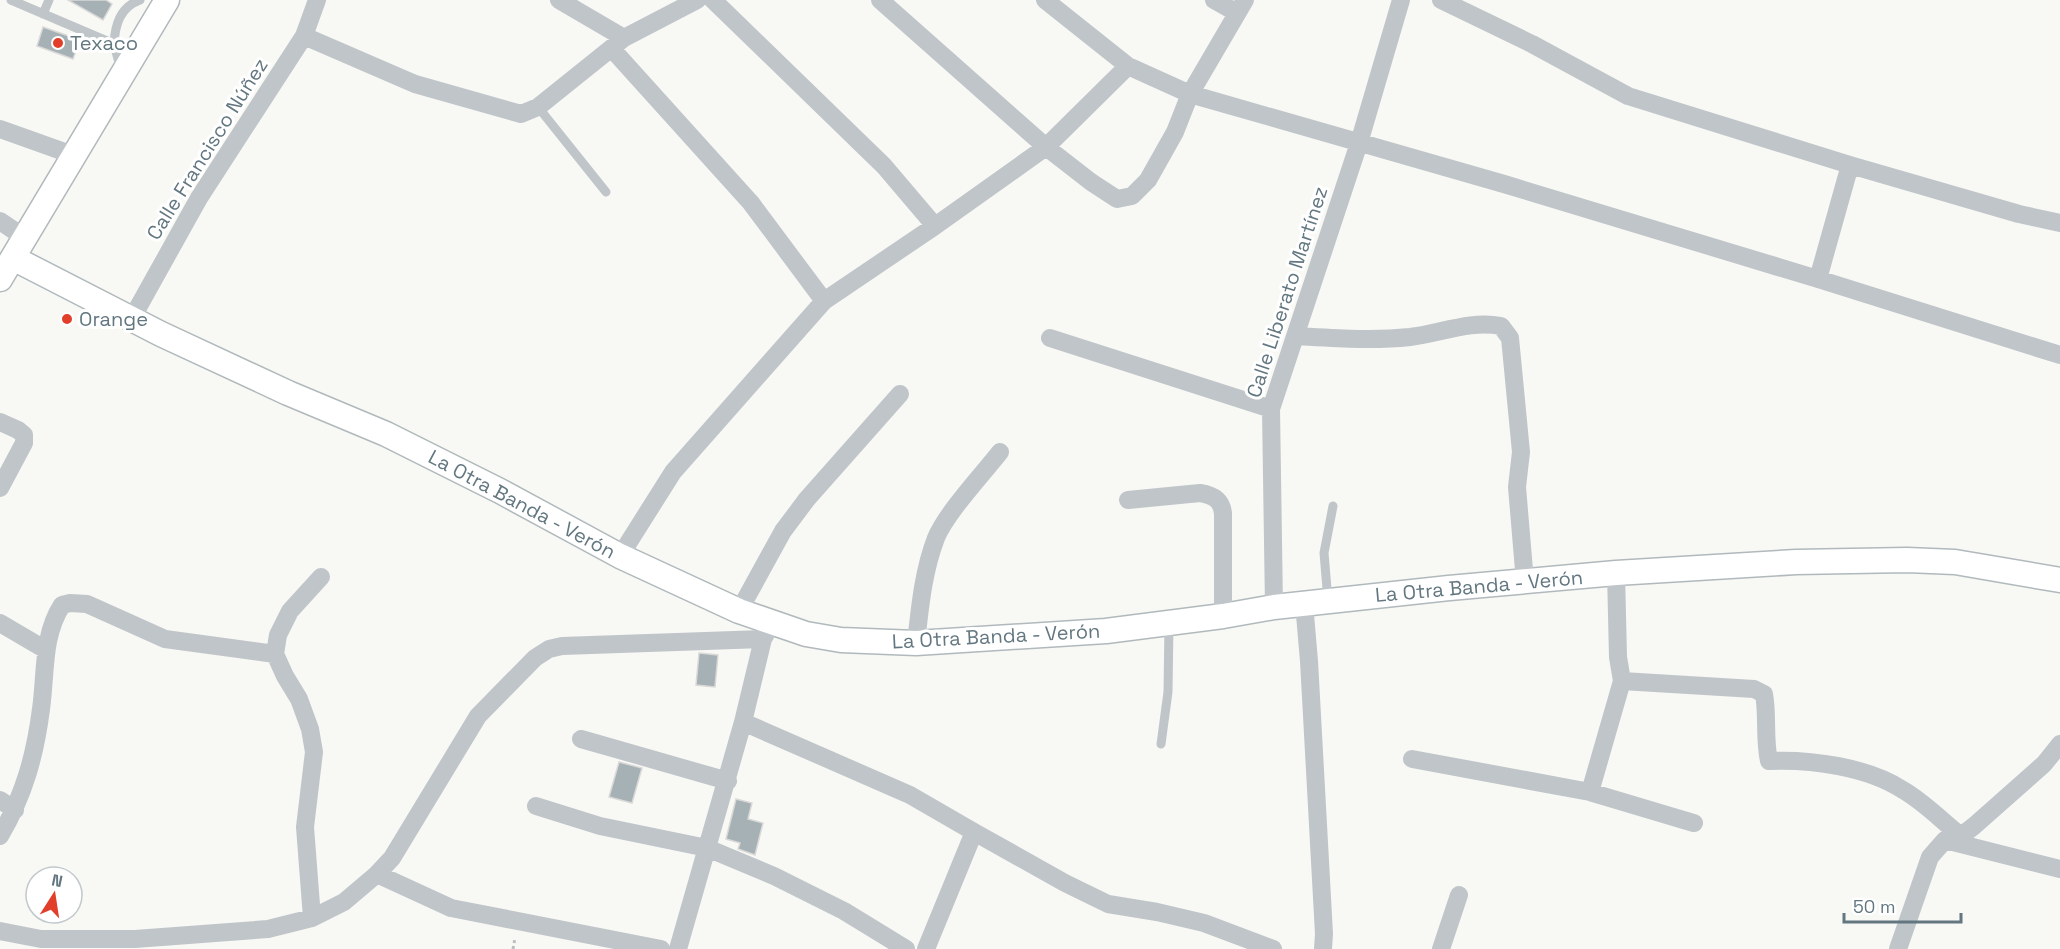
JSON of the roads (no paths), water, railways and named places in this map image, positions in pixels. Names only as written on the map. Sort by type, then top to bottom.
[{"type":"main road","points":[[0,279],[167,0]]},
{"type":"main road","name":"La Otra Banda - Verón","points":[[19,248],[131,320],[288,393],[386,434],[500,491],[620,556],[739,611],[767,631],[841,639],[916,643],[1106,631],[1304,603],[1616,573],[1796,562],[1906,560],[1955,562],[2060,579]]},
{"type":"street","name":"Calle Francisco Núñez","points":[[131,320],[199,198],[304,36],[316,0]]},
{"type":"street","points":[[559,0],[618,43],[751,203],[824,301]]},
{"type":"street","points":[[304,36],[415,84],[521,114],[538,107],[618,43],[697,0]]},
{"type":"street","points":[[713,0],[884,166],[935,226]]},
{"type":"street","points":[[880,0],[1046,147],[1090,182],[1117,199],[1132,196],[1148,180],[1174,132],[1190,94],[1241,7],[1214,0]]},
{"type":"street","points":[[1045,0],[1128,66],[1190,94],[1818,279],[2060,355]]},
{"type":"street","name":"Calle Liberato Martínez","points":[[1274,607],[1271,410],[1359,143],[1401,0]]},
{"type":"street","points":[[1441,0],[1532,44],[1628,96],[1850,165],[2019,214],[2060,223]]},
{"type":"street","points":[[620,556],[673,472],[824,301],[1046,147],[1128,66]]},
{"type":"street","points":[[0,129],[73,155]]},
{"type":"street","points":[[1818,279],[1850,165]]},
{"type":"street","points":[[0,221],[19,248]]},
{"type":"street","points":[[1295,336],[1354,339],[1410,337],[1485,323],[1501,326],[1510,338],[1521,452],[1517,487],[1526,582]]},
{"type":"street","points":[[1050,338],[1271,410]]},
{"type":"street","points":[[739,611],[783,531],[860,438],[900,394]]},
{"type":"street","points":[[0,422],[24,435],[24,443],[0,488]]},
{"type":"street","points":[[916,643],[923,581],[937,536],[956,507],[1000,452]]},
{"type":"street","points":[[1128,500],[1200,493],[1219,500],[1223,514],[1222,616]]},
{"type":"street","points":[[1590,792],[1622,681],[1618,657],[1616,573]]},
{"type":"street","points":[[312,918],[305,827],[314,752],[310,729],[299,699],[275,654],[278,635],[290,611],[321,577]]},
{"type":"street","points":[[1304,603],[1311,684],[1323,949]]},
{"type":"street","points":[[0,836],[15,810],[32,766],[41,707],[46,650],[56,615],[62,605],[87,604],[165,639],[275,654]]},
{"type":"street","points":[[0,622],[46,650]]},
{"type":"street","points":[[0,931],[40,944],[257,930],[312,918],[344,903],[392,858],[409,834],[478,716],[536,658],[549,649],[562,646],[767,631],[728,781],[678,949]]},
{"type":"street","points":[[1622,681],[1754,689],[1764,694],[1766,748],[1770,761],[1789,760],[1853,768],[1903,789],[1953,838],[2060,869]]},
{"type":"street","points":[[743,722],[910,795],[1065,883],[1108,904],[1204,923],[1273,949]]},
{"type":"street","points":[[581,738],[728,781]]},
{"type":"street","points":[[1898,949],[1930,857],[2044,764],[2060,744]]},
{"type":"street","points":[[1412,759],[1590,792],[1694,823]]},
{"type":"street","points":[[0,800],[15,810]]},
{"type":"street","points":[[536,806],[600,826],[707,848],[774,876],[844,911],[906,949]]},
{"type":"street","points":[[926,949],[974,832]]},
{"type":"street","points":[[377,874],[451,908],[662,949]]},
{"type":"street","points":[[1441,949],[1459,895]]},
{"type":"lane","points":[[11,0],[114,44]]},
{"type":"lane","points":[[43,14],[49,0]]},
{"type":"lane","points":[[123,76],[114,44],[115,26],[134,1]]},
{"type":"lane","points":[[538,107],[606,192]]},
{"type":"lane","points":[[1328,601],[1324,553],[1333,506]]},
{"type":"lane","points":[[1161,744],[1168,692],[1169,622]]},
{"type":"place","name":"Texaco","points":[[58,43]]},
{"type":"place","name":"Orange","points":[[67,319]]}]
